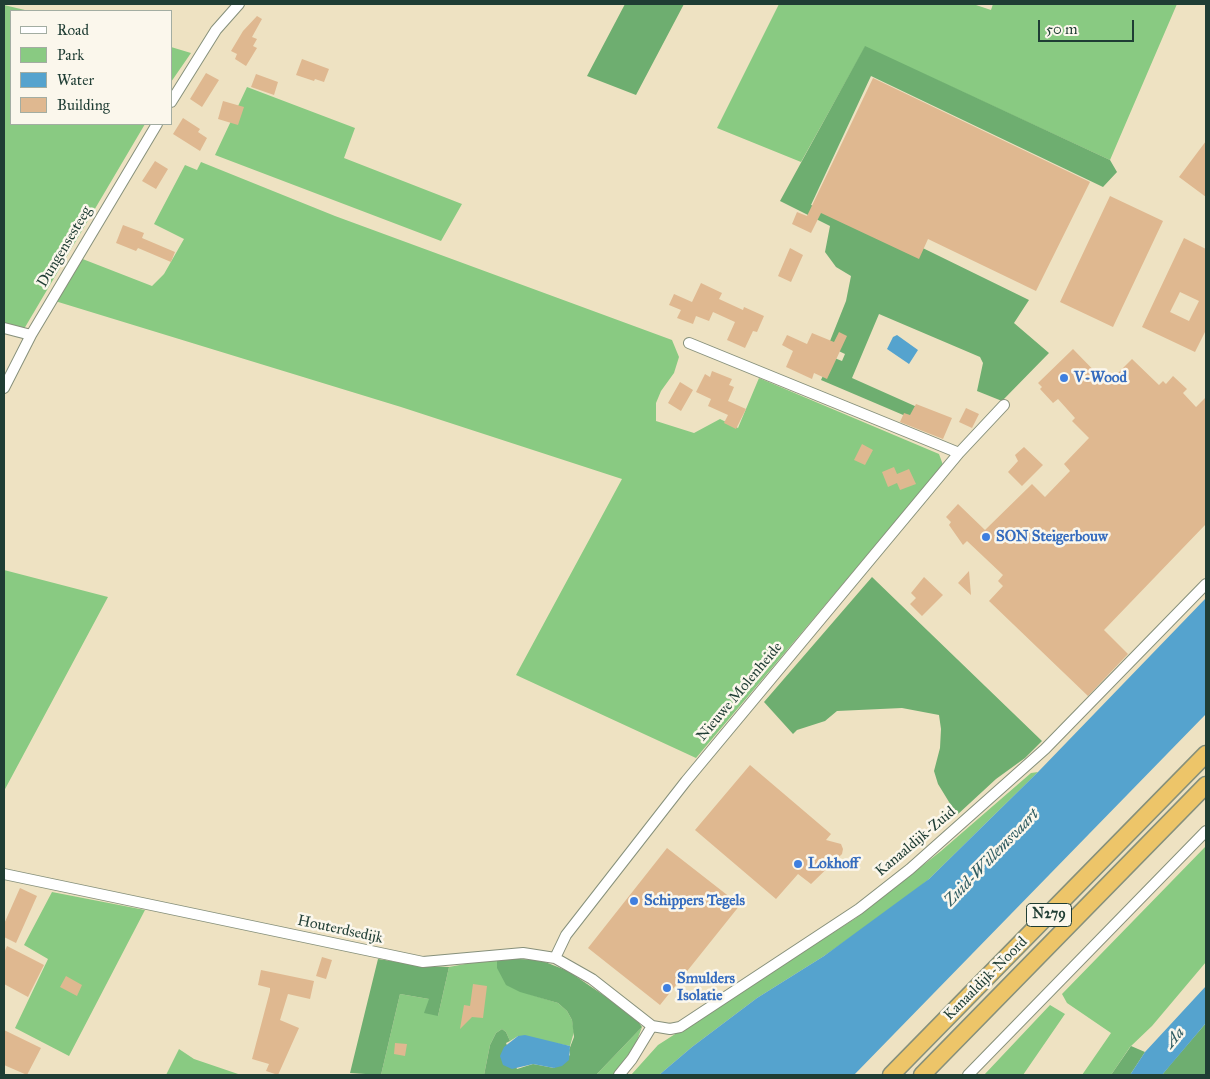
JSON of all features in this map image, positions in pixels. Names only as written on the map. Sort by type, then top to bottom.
[{"type":"highway","name":"Kanaaldijk-Noord","points":[[891,1075],[1206,754]]},
{"type":"highway","name":"Kanaaldijk-Noord","points":[[922,1075],[1206,785]]},
{"type":"street","points":[[172,100],[216,30],[239,4]]},
{"type":"street","name":"Dungensesteeg","points":[[4,388],[31,335],[156,125]]},
{"type":"street","points":[[4,328],[31,335]]},
{"type":"street","points":[[689,343],[959,453]]},
{"type":"street","name":"Nieuwe Molenheide","points":[[555,958],[566,935],[686,781],[959,453],[1004,405]]},
{"type":"street","name":"Kanaaldijk-Zuid","points":[[652,1026],[664,1029],[680,1027],[859,909],[910,869],[1044,749],[1206,584]]},
{"type":"street","points":[[968,1075],[1206,831]]},
{"type":"street","name":"Houterdsedijk","points":[[4,874],[423,962],[523,953],[555,958],[592,979],[652,1026]]},
{"type":"street","points":[[619,1075],[632,1059],[652,1026]]},
{"type":"green space","points":[[625,4],[684,4],[636,95],[587,76]]},
{"type":"green space","points":[[779,4],[973,4],[991,10],[993,4],[1177,4],[1110,160],[865,47],[801,162],[717,128]]},
{"type":"green space","points":[[4,5],[25,10],[10,10],[10,125],[144,125],[24,329],[4,324]]},
{"type":"green space","points":[[865,46],[1110,160],[1117,172],[1103,187],[871,76],[811,205],[890,232],[1029,300],[1014,323],[1049,353],[1002,401],[977,391],[983,363],[980,357],[879,314],[852,378],[926,411],[922,423],[821,380],[832,357],[842,361],[845,354],[828,346],[846,301],[851,276],[836,267],[825,252],[830,226],[780,201]]},
{"type":"green space","points":[[172,47],[191,53],[172,81]]},
{"type":"green space","points":[[247,87],[355,128],[344,158],[462,204],[441,241],[215,155]]},
{"type":"green space","points":[[201,162],[335,216],[672,340],[679,357],[674,373],[661,391],[656,403],[656,421],[694,433],[720,419],[738,428],[759,378],[939,454],[943,465],[696,758],[516,675],[622,479],[401,407],[55,301],[80,258],[152,286],[164,274],[184,239],[154,224],[185,165],[197,170]]},
{"type":"green space","points":[[4,570],[108,597],[4,791]]},
{"type":"green space","points":[[872,577],[1042,741],[1025,758],[996,779],[957,815],[938,784],[934,771],[940,748],[941,729],[939,715],[902,708],[837,711],[825,721],[797,730],[793,734],[764,702]]},
{"type":"green space","points":[[1038,772],[929,879],[903,901],[824,956],[757,998],[692,1047],[659,1075],[631,1075],[658,1045],[856,918],[941,851],[1031,773]]},
{"type":"green space","points":[[1206,846],[1206,962],[1152,1026],[1130,1047],[1111,1075],[1082,1075],[1111,1033],[1067,1003],[1062,994]]},
{"type":"green space","points":[[52,892],[145,910],[69,1056],[15,1028],[48,959],[24,945]]},
{"type":"green space","points":[[497,958],[529,994],[558,1003],[567,1011],[572,1020],[574,1032],[570,1046],[518,1036],[510,1041],[506,1032],[502,1029],[496,1033],[490,1045],[484,1075],[381,1075],[400,994],[429,999],[438,1016],[449,967]]},
{"type":"green space","points":[[497,958],[540,960],[568,971],[634,1016],[642,1027],[596,1075],[484,1075],[490,1045],[496,1033],[502,1029],[506,1032],[510,1041],[506,1043],[517,1069],[533,1064],[554,1068],[570,1055],[569,1050],[574,1037],[572,1020],[567,1011],[558,1003],[520,992],[506,985],[497,968]]},
{"type":"green space","points":[[378,959],[425,966],[449,967],[438,1016],[424,1013],[429,999],[400,994],[381,1075],[350,1073]]},
{"type":"green space","points":[[1050,1005],[1065,1014],[1023,1075],[984,1075]]},
{"type":"green space","points":[[1206,1023],[1206,1075],[1162,1075],[1170,1065]]},
{"type":"green space","points":[[642,1027],[635,1046],[613,1075],[596,1075]]},
{"type":"green space","points":[[1131,1046],[1145,1052],[1130,1075],[1111,1075]]},
{"type":"green space","points":[[179,1049],[194,1059],[241,1075],[166,1075]]},
{"type":"water","points":[[897,335],[918,350],[909,364],[887,349],[893,337]]},
{"type":"water","name":"Zuid-Willemsvaart","points":[[1206,598],[1206,714],[854,1075],[659,1075],[692,1047],[757,998],[824,956],[929,879],[1038,772]]},
{"type":"water","name":"Aa","points":[[1206,986],[1206,1023],[1162,1075],[1130,1075],[1145,1052]]},
{"type":"water","points":[[525,1035],[570,1046],[569,1060],[562,1066],[554,1068],[533,1064],[512,1069],[503,1065],[500,1056],[504,1047],[518,1036]]},
{"type":"building","points":[[257,16],[262,19],[252,37],[257,39],[253,46],[257,48],[246,66],[235,59],[237,54],[231,51],[243,31]]},
{"type":"building","points":[[302,59],[329,69],[324,82],[296,75]]},
{"type":"building","points":[[206,73],[219,80],[202,107],[190,99]]},
{"type":"building","points":[[256,74],[278,82],[274,95],[251,87]]},
{"type":"building","points":[[873,78],[1090,182],[1036,291],[928,239],[919,259],[821,213],[811,233],[792,224],[797,212],[807,216]]},
{"type":"building","points":[[223,101],[244,107],[238,125],[218,119]]},
{"type":"building","points":[[183,118],[200,129],[198,132],[207,138],[200,151],[173,134]]},
{"type":"building","points":[[1206,141],[1206,197],[1179,177]]},
{"type":"building","points":[[155,161],[168,169],[156,189],[142,181]]},
{"type":"building","points":[[1110,196],[1163,221],[1113,327],[1060,302]]},
{"type":"building","points":[[123,225],[144,233],[142,238],[175,252],[171,262],[138,248],[136,251],[116,243]]},
{"type":"building","points":[[1184,238],[1206,249],[1206,330],[1195,352],[1142,327]],"holes":[[[1180,292],[1199,301],[1189,321],[1170,312]]]},
{"type":"building","points":[[790,248],[803,255],[791,282],[778,276]]},
{"type":"building","points":[[701,283],[722,293],[719,299],[743,310],[744,307],[764,316],[757,332],[753,331],[745,348],[727,340],[735,322],[713,312],[709,321],[696,316],[693,324],[677,318],[681,310],[669,305],[674,294],[692,302]]},
{"type":"building","points":[[839,332],[847,336],[827,379],[814,373],[812,379],[786,367],[793,351],[782,345],[787,335],[807,344],[812,333],[834,342]]},
{"type":"building","points":[[1073,349],[1107,384],[1132,359],[1159,385],[1163,381],[1166,384],[1173,376],[1187,389],[1183,393],[1196,407],[1206,397],[1206,524],[1104,630],[1128,654],[1088,696],[989,601],[1003,586],[998,581],[1003,575],[967,541],[963,545],[949,525],[951,522],[946,517],[958,504],[985,530],[1032,484],[1045,497],[1070,471],[1064,464],[1089,438],[1072,421],[1075,418],[1058,399],[1053,403],[1040,389],[1042,387],[1038,383]]},
{"type":"building","points":[[712,371],[732,379],[729,385],[734,387],[728,401],[746,409],[736,429],[724,423],[728,415],[708,406],[711,399],[696,392],[705,374],[710,377]]},
{"type":"building","points":[[680,382],[693,390],[681,411],[668,403]]},
{"type":"building","points":[[916,404],[952,418],[943,439],[900,422],[904,413],[910,415]]},
{"type":"building","points":[[966,408],[979,414],[972,428],[959,422]]},
{"type":"building","points":[[862,444],[873,450],[865,465],[854,460]]},
{"type":"building","points":[[1024,447],[1043,465],[1022,486],[1008,472],[1018,461],[1015,455]]},
{"type":"building","points":[[894,467],[897,474],[909,469],[916,484],[900,490],[897,483],[888,487],[882,472]]},
{"type":"building","points":[[969,571],[971,595],[958,583]]},
{"type":"building","points":[[924,577],[943,595],[922,616],[910,604],[916,598],[911,593]]},
{"type":"building","points":[[750,765],[831,834],[826,840],[841,844],[843,849],[842,854],[811,884],[798,874],[776,899],[695,830]]},
{"type":"building","points":[[667,848],[740,905],[660,1005],[588,948]]},
{"type":"building","points":[[20,888],[37,896],[16,943],[4,937],[4,924]]},
{"type":"building","points":[[7,946],[44,965],[28,997],[4,984],[4,953]]},
{"type":"building","points":[[322,957],[332,960],[326,979],[316,976]]},
{"type":"building","points":[[261,970],[314,981],[310,999],[288,994],[280,1020],[299,1028],[278,1075],[266,1071],[269,1064],[252,1059],[270,991],[270,988],[258,985]]},
{"type":"building","points":[[66,976],[82,985],[77,996],[60,987]]},
{"type":"building","points":[[473,984],[487,986],[483,1018],[472,1017],[460,1029],[464,1005],[470,1006]]},
{"type":"building","points":[[4,1030],[41,1048],[27,1075],[4,1065]]},
{"type":"building","points":[[395,1043],[407,1044],[405,1056],[394,1054]]},
{"type":"place","name":"V-Wood","points":[[1064,378]]},
{"type":"place","name":"SON Steigerbouw","points":[[986,537]]},
{"type":"place","name":"Lokhoff","points":[[798,864]]},
{"type":"place","name":"Schippers Tegels","points":[[634,901]]},
{"type":"place","name":"Smulders Isolatie","points":[[667,988]]}]
